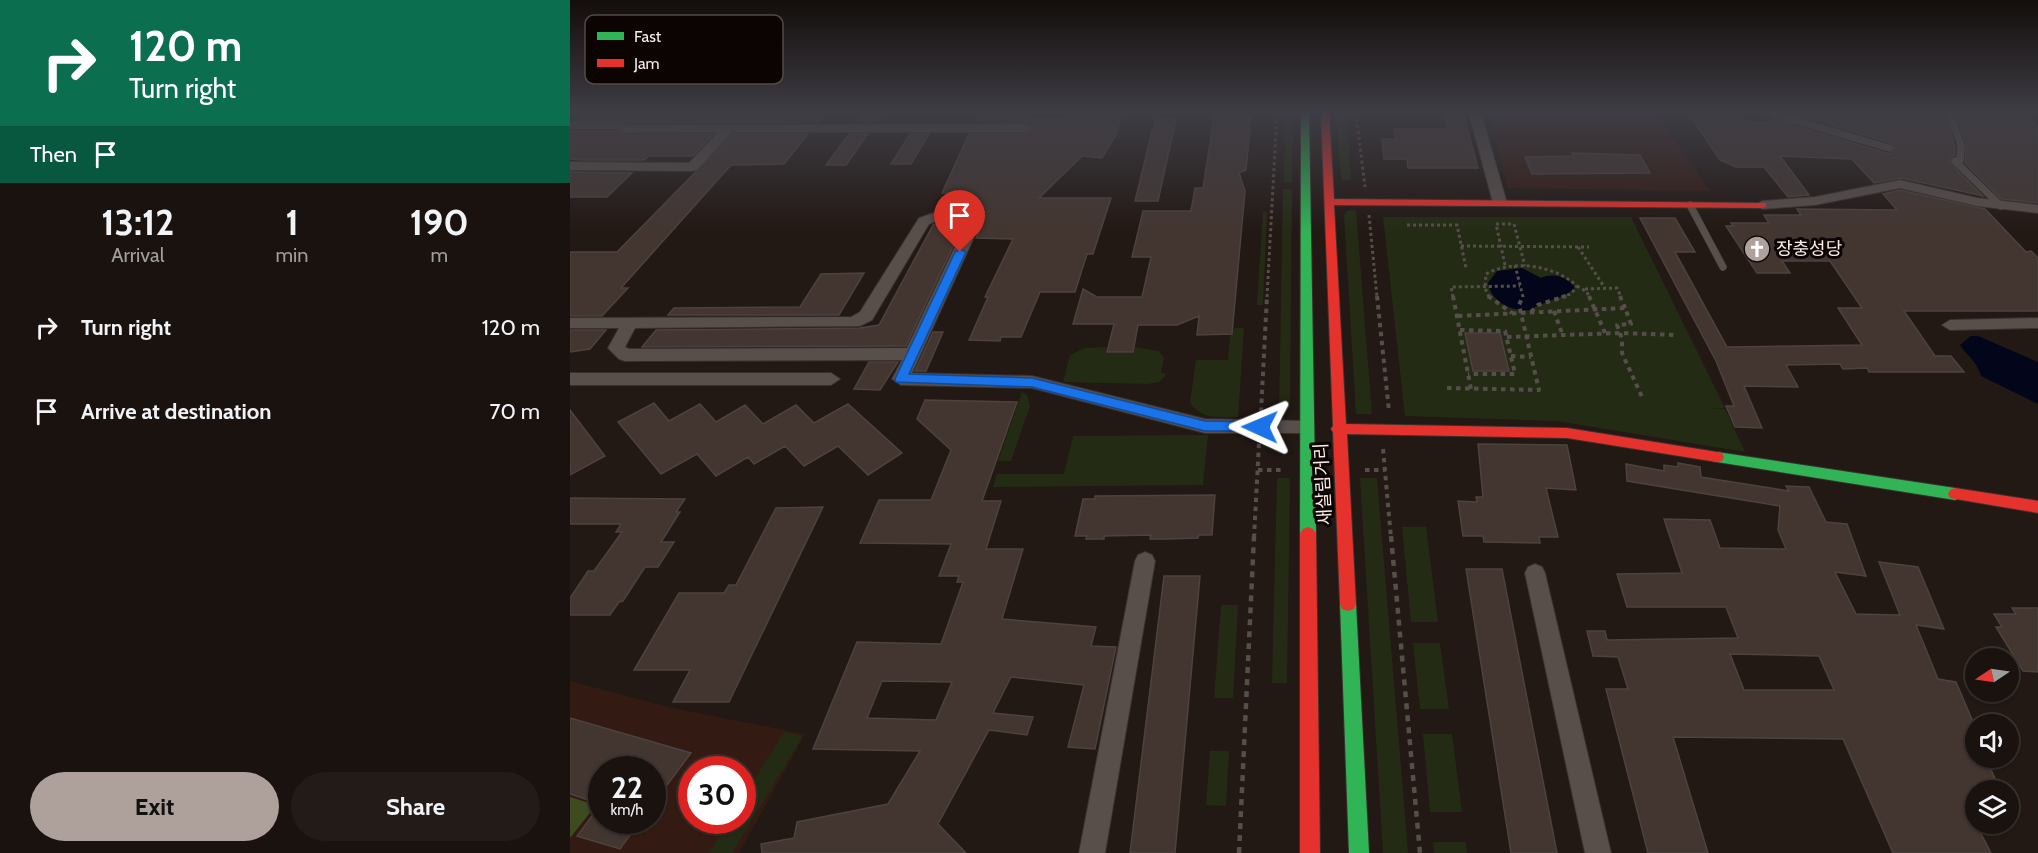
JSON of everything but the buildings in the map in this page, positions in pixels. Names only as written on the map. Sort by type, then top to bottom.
[{"type":"main road","name":"새살림거리","points":[[1305,153],[1305,428],[1310,853]]},
{"type":"main road","name":"새살림거리","points":[[1327,153],[1359,853]]},
{"type":"main road","points":[[1329,202],[1762,205]]},
{"type":"main road","points":[[1338,429],[1567,433],[2038,507]]},
{"type":"street","points":[[570,166],[692,167],[705,153]]},
{"type":"street","points":[[1485,153],[1500,203]]},
{"type":"street","points":[[1762,205],[1815,201],[1900,184],[2001,206],[2038,209]]},
{"type":"street","points":[[570,323],[854,322],[866,316],[924,221],[954,210],[979,211],[901,379],[1032,382],[1205,426],[1305,428]]},
{"type":"street","points":[[1950,326],[2038,323]]},
{"type":"street","points":[[629,324],[616,348],[625,355],[913,354]]},
{"type":"street","points":[[570,379],[831,379]]},
{"type":"street","points":[[1092,853],[1145,561]]},
{"type":"street","points":[[1535,573],[1598,853]]},
{"type":"lane","points":[[1961,153],[1960,160],[1955,161],[2001,206]]},
{"type":"lane","points":[[1690,205],[1723,267]]},
{"type":"path","points":[[1239,853],[1275,153]]},
{"type":"path","points":[[1361,153],[1391,430],[1383,447],[1420,853]]},
{"type":"path","points":[[1505,265],[1496,224],[1514,224],[1525,266]]},
{"type":"path","points":[[1407,225],[1456,225],[1466,268]]},
{"type":"path","points":[[1461,246],[1589,247]]},
{"type":"path","points":[[1578,247],[1581,255],[1598,274],[1605,288]]},
{"type":"path","points":[[1514,313],[1489,299],[1486,274],[1492,269],[1505,265],[1525,266],[1559,275],[1584,289],[1617,288],[1631,324],[1617,324],[1622,353],[1642,397]]},
{"type":"path","points":[[1446,388],[1539,390],[1519,305],[1523,297],[1515,266]]},
{"type":"path","points":[[1471,388],[1451,287],[1520,286]]},
{"type":"path","points":[[1530,313],[1538,305],[1571,294],[1577,286]]},
{"type":"path","points":[[1584,289],[1605,333]]},
{"type":"path","points":[[1458,316],[1625,308]]},
{"type":"path","points":[[1554,312],[1563,336]]},
{"type":"path","points":[[1460,330],[1505,331],[1515,374],[1468,374]]},
{"type":"path","points":[[1507,337],[1605,333],[1676,335]]},
{"type":"path","points":[[1511,356],[1531,357]]},
{"type":"shaded area","points":[[1499,153],[1684,153],[1710,191],[1508,188]]},
{"type":"shaded area","points":[[570,681],[668,707],[805,734],[756,822],[756,756],[678,756],[678,834],[750,834],[739,853],[570,853]]},
{"type":"green space","points":[[1284,153],[1292,153],[1292,182],[1284,182]]},
{"type":"green space","points":[[1339,153],[1349,153],[1351,180],[1341,180]]},
{"type":"green space","points":[[1283,189],[1292,189],[1290,407],[1283,414],[1279,414]]},
{"type":"green space","points":[[1356,210],[1372,414],[1356,414],[1344,215],[1348,211]]},
{"type":"green space","points":[[1263,212],[1267,212],[1263,305],[1257,305]]},
{"type":"green space","points":[[1383,217],[1631,217],[1725,408],[1711,408],[1725,409],[1745,452],[1557,421],[1405,416]]},
{"type":"green space","points":[[1234,328],[1244,328],[1238,417],[1205,415],[1190,403],[1196,360],[1228,360],[1230,335],[1233,334]]},
{"type":"green space","points":[[1107,347],[1106,353],[1133,353],[1135,347],[1158,351],[1164,357],[1161,373],[1165,373],[1165,376],[1159,382],[1148,384],[1063,382],[1070,355],[1085,348]]},
{"type":"green space","points":[[1022,392],[1027,395],[1030,406],[1011,461],[998,461]]},
{"type":"green space","points":[[1208,435],[1203,485],[993,487],[997,474],[1064,474],[1073,436]]},
{"type":"green space","points":[[1277,478],[1290,478],[1287,683],[1272,683]]},
{"type":"green space","points":[[1360,478],[1377,478],[1408,853],[1383,853]]},
{"type":"green space","points":[[1402,527],[1426,527],[1438,622],[1411,622]]},
{"type":"green space","points":[[1221,605],[1238,605],[1233,698],[1214,698]]},
{"type":"green space","points":[[1413,643],[1440,643],[1449,709],[1420,709]]},
{"type":"green space","points":[[784,732],[803,736],[756,813],[756,777]]},
{"type":"green space","points":[[1423,734],[1452,734],[1462,812],[1430,812]]},
{"type":"green space","points":[[1210,751],[1229,751],[1226,806],[1206,805]]},
{"type":"green space","points":[[570,797],[588,803],[588,815],[570,838]]},
{"type":"green space","points":[[721,834],[744,834],[732,853],[709,853]]},
{"type":"green space","points":[[1433,842],[1466,842],[1467,853],[1434,853]]},
{"type":"water","points":[[1522,268],[1541,278],[1559,276],[1571,283],[1574,289],[1530,310],[1516,309],[1503,304],[1493,296],[1488,283],[1497,271]]},
{"type":"water","points":[[1971,336],[1978,336],[2038,362],[2038,404],[1981,376],[1975,363],[1960,345]]},
{"type":"traffic: fast","points":[[1305,153],[1308,533]]},
{"type":"traffic: fast","points":[[1717,457],[1955,494]]},
{"type":"traffic: fast","points":[[1348,604],[1359,853]]},
{"type":"traffic: jam","points":[[1327,153],[1348,604]]},
{"type":"traffic: jam","points":[[1329,202],[1762,205]]},
{"type":"traffic: jam","points":[[1338,429],[1567,433],[1717,457]]},
{"type":"traffic: jam","points":[[1955,494],[2038,507]]},
{"type":"traffic: jam","points":[[1308,533],[1310,853]]},
{"type":"place","name":"장충성당","points":[[1757,249]]},
{"type":"route","points":[[960,252],[901,379],[1032,382],[1205,426],[1260,427]]}]
